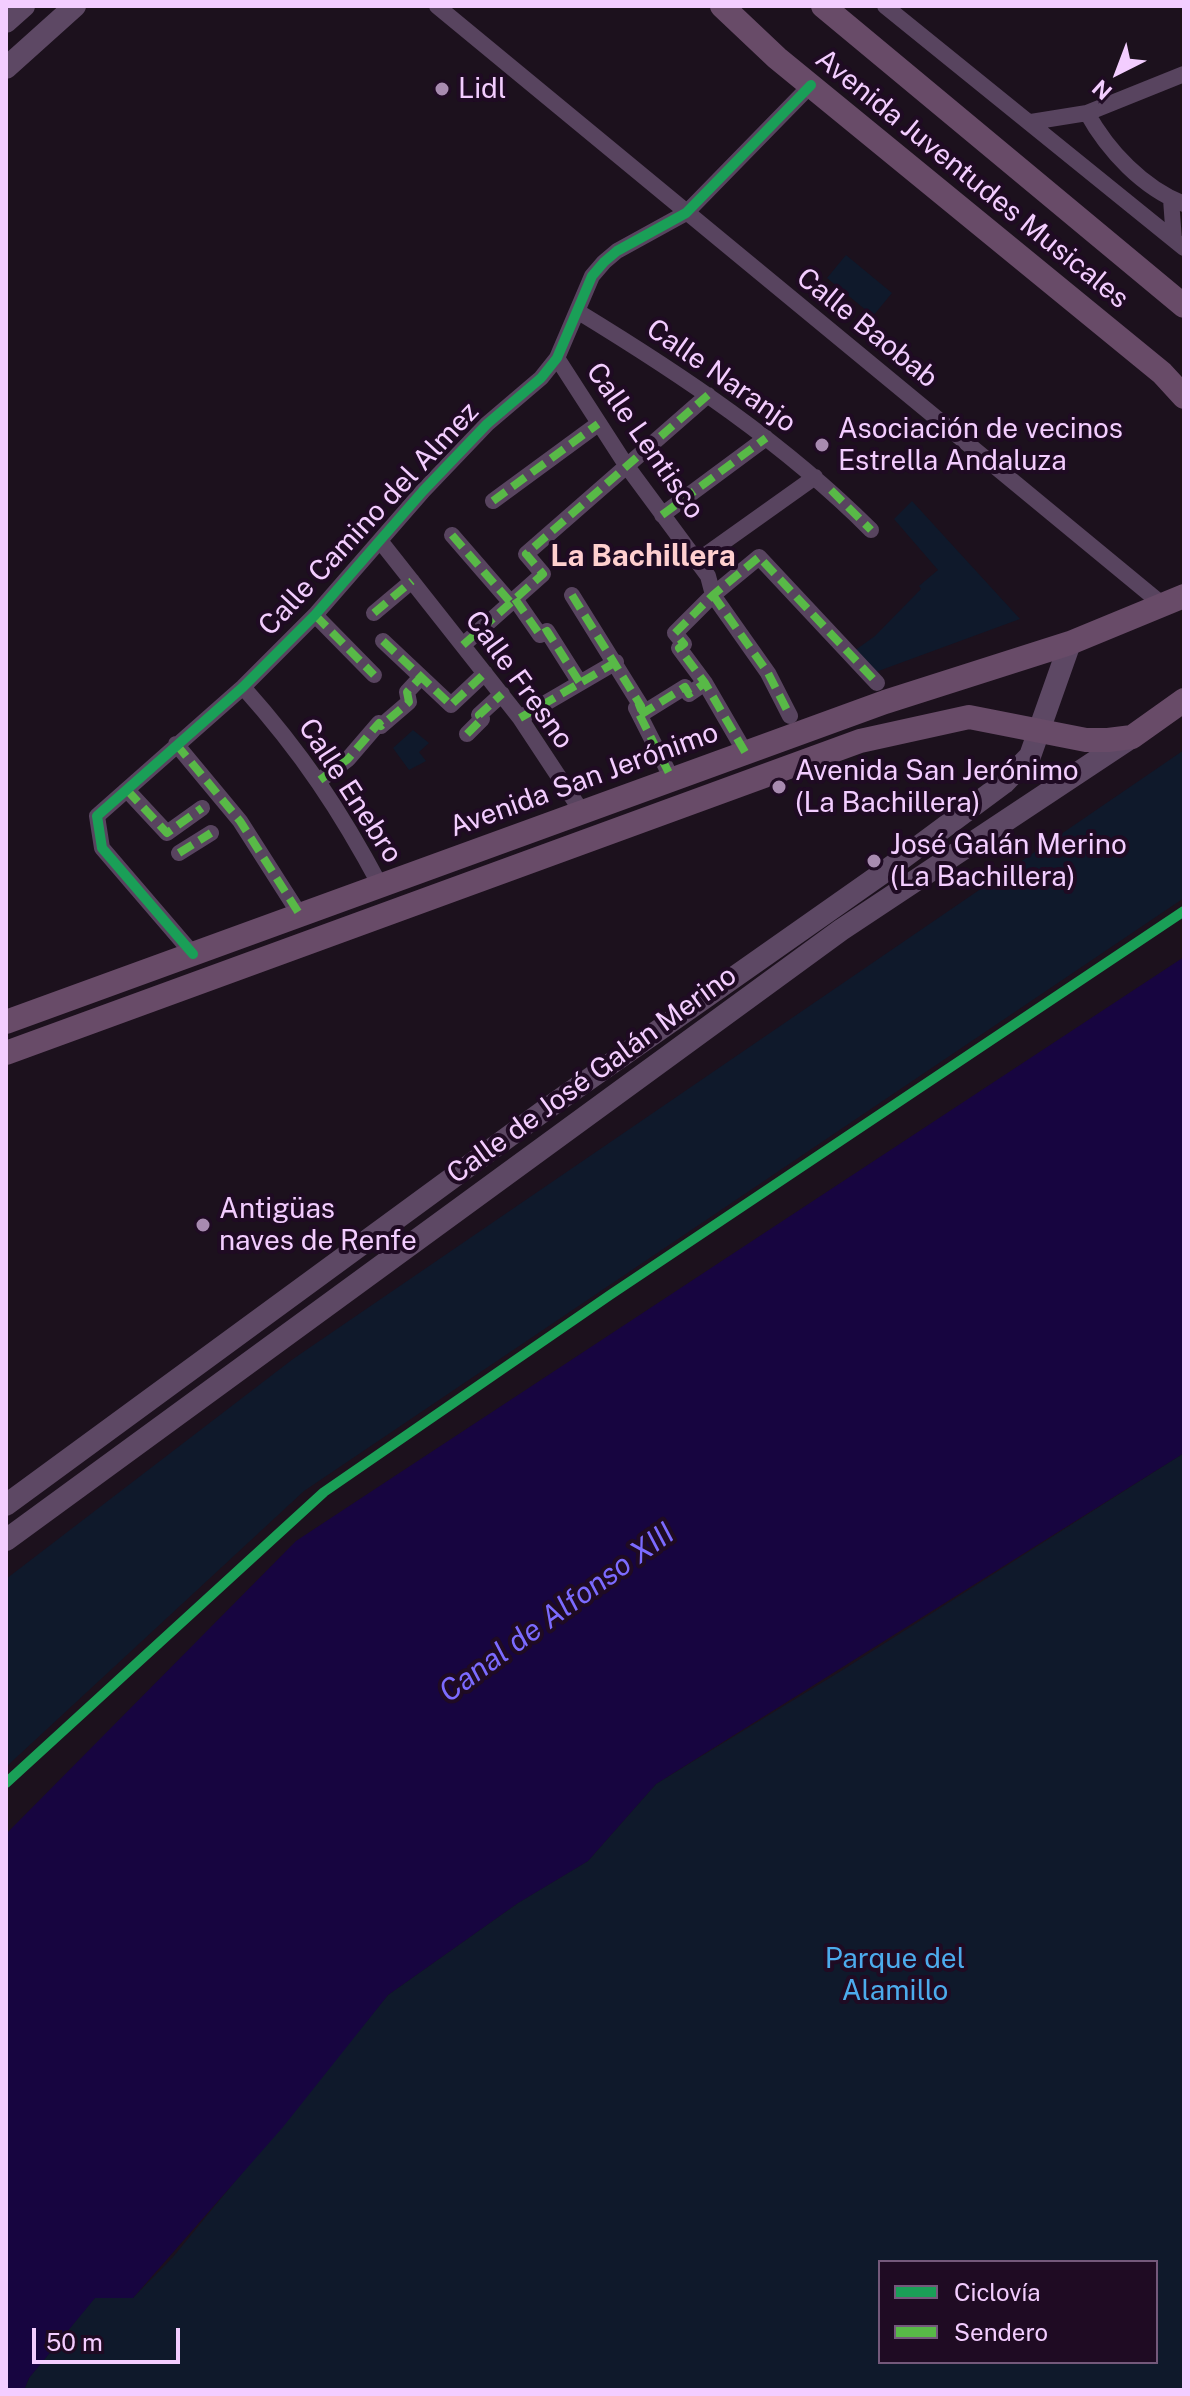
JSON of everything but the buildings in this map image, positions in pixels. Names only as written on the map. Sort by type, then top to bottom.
[{"type":"main road","points":[[6,22],[24,6]]},
{"type":"main road","points":[[6,68],[75,6]]},
{"type":"main road","name":"Avenida Juventudes Musicales","points":[[722,6],[811,85],[1162,373],[1184,397]]},
{"type":"main road","name":"Avenida Juventudes Musicales","points":[[823,6],[1184,306]]},
{"type":"main road","name":"Avenida San Jerónimo","points":[[6,1022],[885,702],[1070,643],[1174,601]]},
{"type":"main road","name":"Calle de José Galán Merino","points":[[6,1505],[532,1119],[964,815],[1030,756],[1070,643]]},
{"type":"main road","name":"Calle de José Galán Merino","points":[[6,1540],[841,930],[1184,700]]},
{"type":"main road","name":"Avenida San Jerónimo","points":[[6,1053],[860,741],[969,717],[1086,740],[1132,737]]},
{"type":"street","name":"Calle Baobab","points":[[437,6],[686,213],[1174,601]]},
{"type":"street","points":[[890,7],[1179,244]]},
{"type":"street","points":[[1031,122],[1087,113],[1184,74]]},
{"type":"street","name":"Calle Camino del Almez","points":[[193,954],[102,848],[97,816],[243,687],[315,615],[433,480],[487,424],[541,378],[557,358],[592,276],[604,262],[617,251],[686,213],[811,85]]},
{"type":"street","points":[[1087,113],[1101,138],[1143,180],[1177,201],[1179,244]]},
{"type":"street","name":"Calle Naranjo","points":[[577,311],[708,395],[766,438],[831,490],[871,530]]},
{"type":"street","name":"Calle Lentisco","points":[[557,358],[626,465],[708,576],[713,595],[768,673],[790,716]]},
{"type":"street","points":[[463,645],[543,574],[526,554],[708,395]]},
{"type":"street","points":[[493,501],[598,424]]},
{"type":"street","points":[[662,515],[766,438]]},
{"type":"street","points":[[697,561],[815,477]]},
{"type":"street","points":[[452,535],[540,635],[547,631],[580,683]]},
{"type":"street","name":"Calle Fresno","points":[[381,542],[520,718],[582,812]]},
{"type":"street","points":[[745,752],[705,683],[679,648],[684,644],[675,633],[713,595],[759,557],[877,683]]},
{"type":"street","points":[[374,613],[412,581]]},
{"type":"street","points":[[572,595],[641,706],[636,708],[672,779]]},
{"type":"street","points":[[315,615],[374,675]]},
{"type":"street","points":[[383,641],[451,705],[485,673]]},
{"type":"street","points":[[520,718],[616,662]]},
{"type":"street","points":[[320,780],[348,759],[379,723],[381,726],[396,716],[409,702],[407,692],[421,677]]},
{"type":"street","points":[[640,715],[685,687],[689,694],[705,683]]},
{"type":"street","name":"Calle Enebro","points":[[243,687],[294,744],[320,780],[381,887]]},
{"type":"street","points":[[467,734],[482,719],[479,715],[502,694]]},
{"type":"street","points":[[176,744],[240,821],[300,915]]},
{"type":"street","points":[[127,790],[167,833],[202,808]]},
{"type":"street","points":[[182,822],[195,842]]},
{"type":"street","points":[[179,853],[211,833]]},
{"type":"green space","points":[[846,255],[892,293],[873,316],[827,278]]},
{"type":"green space","points":[[912,501],[1020,619],[873,673],[854,651],[875,636],[921,589],[919,586],[938,570],[894,519]]},
{"type":"green space","points":[[413,730],[429,743],[419,752],[426,761],[409,770],[393,748]]},
{"type":"green space","points":[[1184,750],[1184,898],[304,1491],[6,1767],[6,1579],[293,1359]]},
{"type":"green space","name":"Parque del Alamillo","points":[[1184,1453],[1184,2390],[24,2390],[29,2378],[95,2297],[133,2298],[173,2257],[388,1995],[518,1903],[588,1861],[656,1784],[841,1671]]},
{"type":"water","name":"Canal de Alfonso XIII","points":[[1184,957],[1184,1453],[656,1784],[588,1861],[518,1903],[388,1995],[283,2127],[133,2298],[95,2298],[29,2378],[24,2390],[6,2390],[6,1834],[296,1541]]},
{"type":"marked path","points":[[463,645],[543,574],[526,554],[708,395]]},
{"type":"marked path","points":[[493,501],[598,424]]},
{"type":"marked path","points":[[662,515],[766,438]]},
{"type":"marked path","points":[[831,490],[871,530]]},
{"type":"marked path","points":[[452,535],[511,603]]},
{"type":"marked path","points":[[745,752],[705,683],[679,648],[684,644],[675,633],[713,595],[759,557],[877,683]]},
{"type":"marked path","points":[[374,613],[412,581]]},
{"type":"marked path","points":[[572,595],[641,706],[636,708],[672,779]]},
{"type":"marked path","points":[[713,595],[768,673],[790,716]]},
{"type":"marked path","points":[[515,599],[540,635],[547,631],[580,683]]},
{"type":"marked path","points":[[315,615],[374,675]]},
{"type":"marked path","points":[[383,641],[451,705],[485,673]]},
{"type":"marked path","points":[[520,718],[616,662]]},
{"type":"marked path","points":[[320,780],[348,759],[379,723],[381,726],[409,702],[407,692],[421,677]]},
{"type":"marked path","points":[[640,715],[685,687],[689,694],[705,683]]},
{"type":"marked path","points":[[467,734],[482,719],[479,715],[502,694]]},
{"type":"marked path","points":[[176,744],[240,821],[300,915]]},
{"type":"marked path","points":[[127,790],[167,833],[202,808]]},
{"type":"marked path","points":[[179,853],[211,833]]},
{"type":"cycle path","points":[[193,954],[102,848],[97,816],[243,687],[315,615],[423,491],[487,424],[541,378],[557,358],[592,276],[604,262],[617,251],[686,213],[811,85]]},
{"type":"cycle path","points":[[6,1783],[324,1492],[610,1295],[1184,911]]},
{"type":"place","name":"Lidl","points":[[442,89]]},
{"type":"place","name":"Asociación de vecinos Estrella Andaluza","points":[[822,445]]},
{"type":"place","name":"Avenida San Jerónimo (La Bachillera)","points":[[779,787]]},
{"type":"place","name":"José Galán Merino (La Bachillera)","points":[[874,861]]},
{"type":"place","name":"Antigüas naves de Renfe","points":[[203,1225]]},
{"type":"district","name":"La Bachillera","points":[[643,557]]}]
